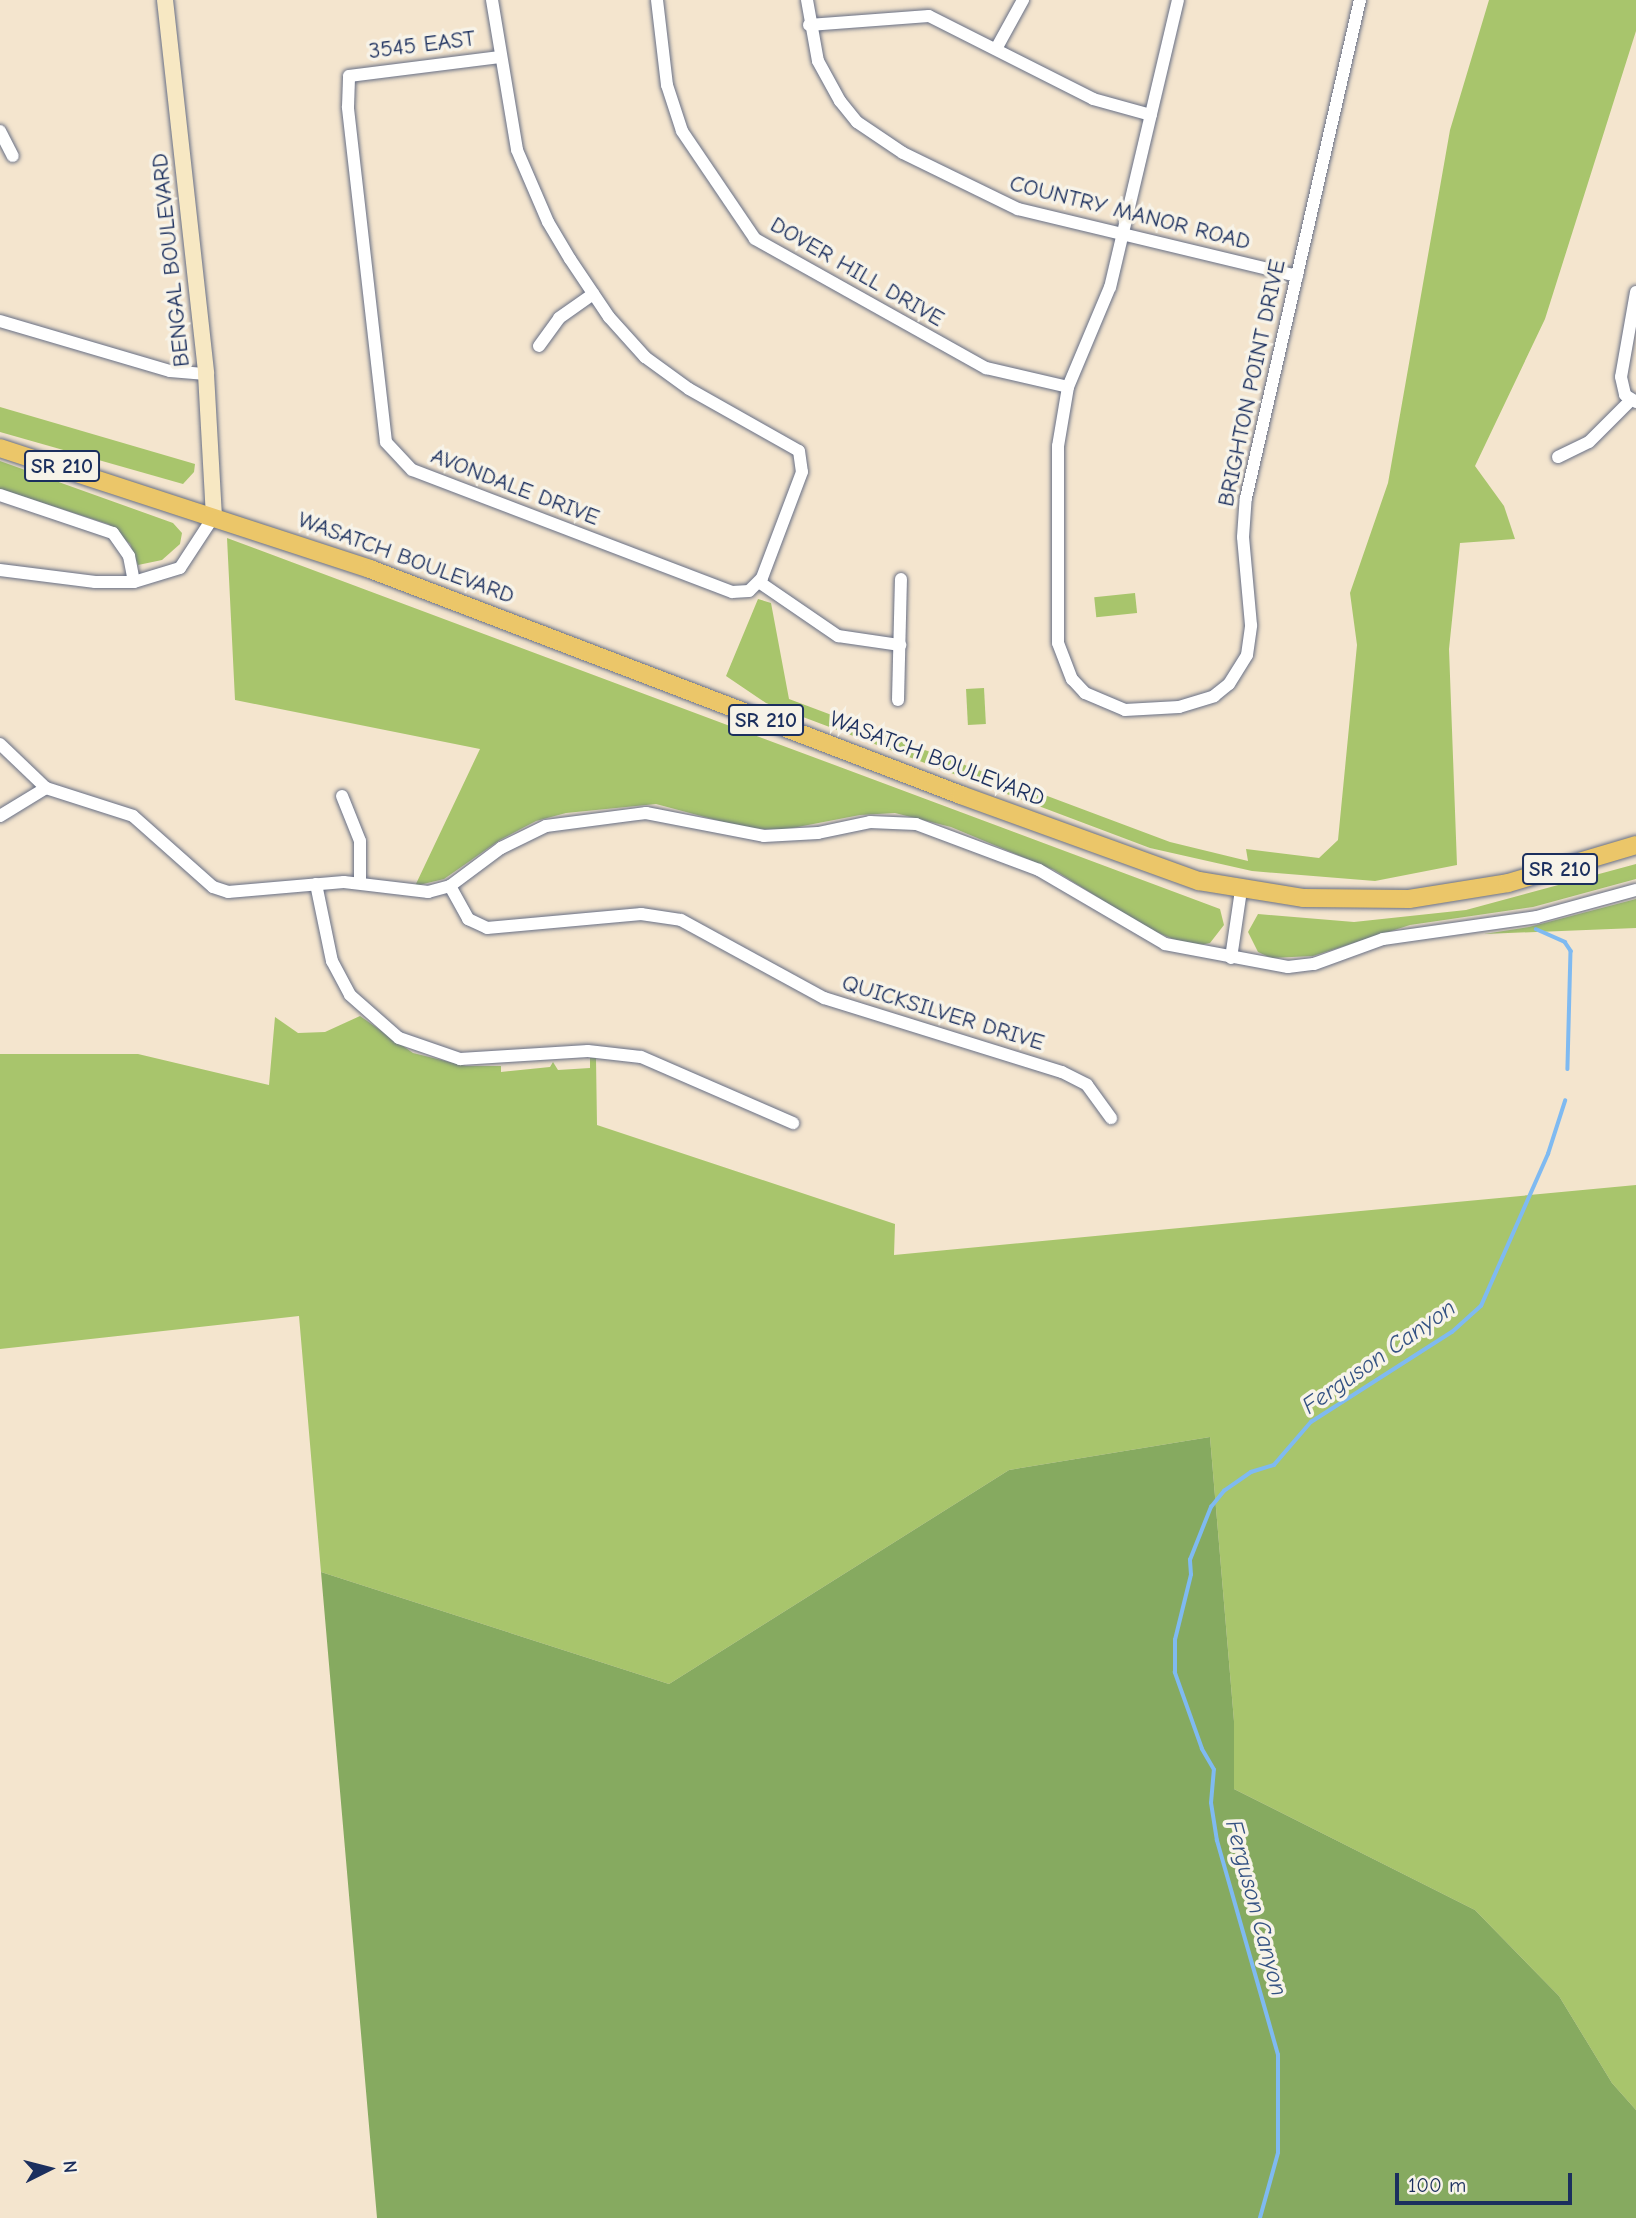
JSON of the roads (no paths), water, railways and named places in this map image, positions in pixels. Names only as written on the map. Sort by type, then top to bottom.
[{"type":"main road","name":"BENGAL BOULEVARD","points":[[165,0],[206,374],[214,516]]},
{"type":"main road","name":"WASATCH BOULEVARD","points":[[0,448],[370,569],[1154,867],[1241,891],[1341,900],[1428,897],[1508,883],[1636,845]]},
{"type":"street","points":[[492,0],[508,114],[530,186],[593,294],[626,339],[666,374],[789,442],[802,458],[802,472],[754,587],[838,636],[900,645]]},
{"type":"street","name":"DOVER HILL DRIVE","points":[[657,0],[667,85],[682,131],[755,239],[986,368],[1068,387]]},
{"type":"street","name":"COUNTRY MANOR ROAD","points":[[807,0],[809,25],[825,78],[857,121],[878,138],[1017,209],[1297,276]]},
{"type":"street","points":[[996,49],[1023,0]]},
{"type":"street","name":"BRIGHTON POINT DRIVE","points":[[1178,0],[1123,236],[1099,320],[1068,387],[1058,446],[1058,643],[1063,662],[1084,693],[1111,707],[1180,707],[1214,696],[1241,669],[1251,640],[1243,518],[1360,0]]},
{"type":"street","points":[[809,25],[929,16],[1093,99],[1151,115]]},
{"type":"street","name":"3545 EAST","points":[[349,76],[500,57]]},
{"type":"street","name":"AVONDALE DRIVE","points":[[349,76],[348,107],[382,430],[392,453],[412,470],[732,592],[754,587]]},
{"type":"street","points":[[0,131],[13,156]]},
{"type":"street","points":[[1558,457],[1588,442],[1633,401],[1620,377],[1636,292]]},
{"type":"street","points":[[539,346],[559,318],[593,294]]},
{"type":"street","points":[[0,321],[170,372],[206,374]]},
{"type":"street","points":[[0,495],[113,533],[129,556],[134,582]]},
{"type":"street","points":[[0,570],[95,582],[134,582],[180,568],[214,516]]},
{"type":"street","points":[[898,700],[901,579]]},
{"type":"street","points":[[0,744],[46,789],[133,816],[213,887],[245,892],[316,884],[360,883],[407,893],[450,886],[523,836],[571,820],[661,813],[741,834],[790,836],[893,821],[937,830],[1039,870],[1165,944],[1288,967],[1314,964],[1383,939],[1526,919],[1636,890]]},
{"type":"street","points":[[0,816],[46,789]]},
{"type":"street","points":[[342,796],[360,841],[360,883]]},
{"type":"street","points":[[316,884],[331,961],[350,995],[400,1038],[460,1059],[588,1051],[641,1057],[793,1123]]},
{"type":"street","name":"QUICKSILVER DRIVE","points":[[450,886],[468,919],[488,928],[640,914],[681,920],[844,1006],[1062,1072],[1087,1085],[1111,1118]]},
{"type":"street","points":[[1231,958],[1241,891]]},
{"type":"waterway","name":"Ferguson Canyon","points":[[1536,929],[1565,942],[1571,951],[1568,1069]]},
{"type":"waterway","name":"Ferguson Canyon","points":[[1260,2218],[1278,2153],[1278,2055],[1217,1841],[1211,1803],[1214,1770],[1202,1749],[1175,1673],[1175,1640],[1191,1575],[1190,1560],[1211,1507],[1224,1491],[1251,1472],[1274,1465],[1311,1422],[1452,1332],[1481,1306],[1548,1154],[1565,1101]]}]
